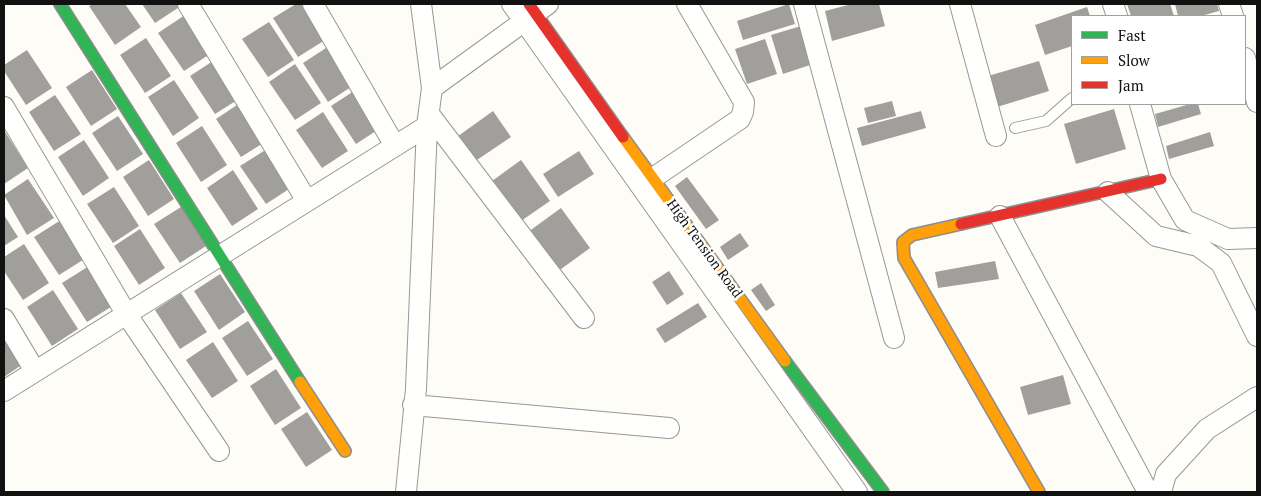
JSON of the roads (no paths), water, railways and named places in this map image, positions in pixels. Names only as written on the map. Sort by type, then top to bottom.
[{"type":"street","points":[[60,4],[219,257],[345,451]]},
{"type":"street","points":[[188,4],[307,201]]},
{"type":"street","points":[[313,4],[395,146]]},
{"type":"street","points":[[406,492],[416,389],[428,120],[432,88],[421,4]]},
{"type":"street","name":"High Tension Road","points":[[512,4],[534,10],[653,178],[883,492]]},
{"type":"street","points":[[653,178],[740,119],[743,112],[744,102],[687,4]]},
{"type":"street","points":[[804,4],[894,338]]},
{"type":"street","points":[[960,4],[996,136]]},
{"type":"street","points":[[432,88],[534,10]]},
{"type":"street","name":"High Tension Road","points":[[534,10],[857,492]]},
{"type":"street","points":[[1246,62],[1257,102]]},
{"type":"street","points":[[1140,105],[1161,179],[1185,220],[1228,240],[1257,238]]},
{"type":"street","points":[[4,107],[127,315],[219,451]]},
{"type":"street","points":[[4,390],[395,146],[428,120]]},
{"type":"street","points":[[428,120],[584,318]]},
{"type":"street","points":[[1039,492],[904,258],[904,242],[912,235],[1161,179]]},
{"type":"street","points":[[1108,192],[1156,236],[1198,246],[1221,263],[1257,336]]},
{"type":"street","points":[[1000,216],[1148,492]]},
{"type":"street","points":[[4,319],[36,371]]},
{"type":"street","points":[[1161,492],[1166,474],[1206,429],[1257,397]]},
{"type":"street","points":[[413,405],[669,428]]},
{"type":"lane","points":[[1015,128],[1046,121],[1071,99]]}]
